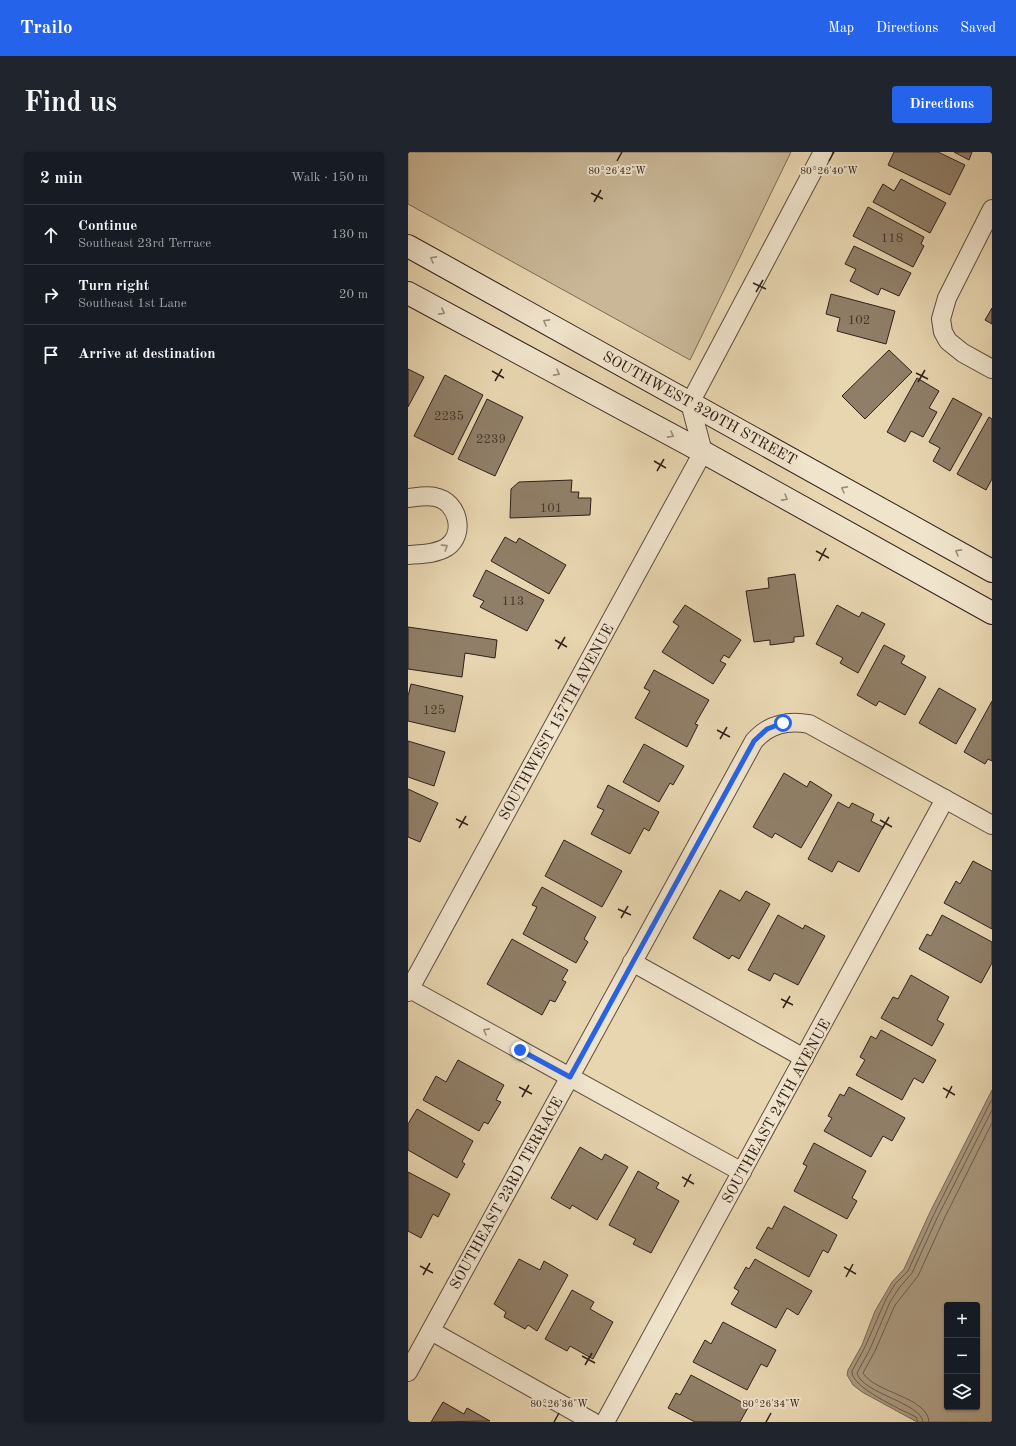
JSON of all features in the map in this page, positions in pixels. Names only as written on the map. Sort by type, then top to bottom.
[{"type":"street","points":[[703,452],[690,403],[823,152]]},
{"type":"street","points":[[992,208],[947,298],[941,319],[943,332],[948,340],[963,353],[992,369]]},
{"type":"street","name":"SOUTHWEST 320TH STREET","points":[[408,246],[992,571]]},
{"type":"street","points":[[408,293],[703,452],[992,613]]},
{"type":"street","name":"SOUTHWEST 157TH AVENUE","points":[[409,990],[703,452]]},
{"type":"street","points":[[408,498],[428,496],[440,498],[453,508],[458,524],[454,539],[448,546],[435,552],[408,555]]},
{"type":"street","name":"SOUTHEAST 23RD TERRACE","points":[[408,1372],[632,962],[754,741],[760,734],[774,726],[793,722],[809,724],[945,799]]},
{"type":"street","points":[[945,799],[992,825]]},
{"type":"street","name":"SOUTHEAST 24TH AVENUE","points":[[606,1422],[945,799]]},
{"type":"street","points":[[632,962],[804,1058]]},
{"type":"street","points":[[409,990],[742,1172]]},
{"type":"street","points":[[431,1331],[594,1422]]},
{"type":"shaded area","points":[[408,152],[791,152],[690,360],[408,204]]},
{"type":"water","points":[[992,1090],[992,1422],[917,1422],[862,1392],[853,1385],[847,1375],[848,1370],[862,1345],[875,1311],[892,1282],[904,1269],[930,1212]]},
{"type":"building","points":[[894,152],[938,152],[965,165],[950,195],[888,165]]},
{"type":"building","points":[[954,152],[972,152],[969,160]]},
{"type":"building","points":[[901,179],[946,203],[930,233],[873,202],[883,184],[894,191]]},
{"type":"building","points":[[868,207],[924,237],[921,244],[924,246],[913,267],[853,236]]},
{"type":"building","points":[[854,246],[911,273],[899,296],[881,288],[878,295],[850,281],[856,269],[845,264]]},
{"type":"building","points":[[831,294],[895,311],[886,344],[837,331],[840,318],[826,314]]},
{"type":"building","points":[[992,308],[992,324],[985,320]]},
{"type":"building","points":[[889,350],[912,372],[865,419],[842,396]]},
{"type":"building","points":[[408,369],[424,377],[408,407]]},
{"type":"building","points":[[445,375],[483,395],[453,455],[414,436]]},
{"type":"building","points":[[917,378],[939,391],[929,408],[937,412],[923,437],[911,431],[905,442],[887,432]]},
{"type":"building","points":[[953,398],[982,414],[950,471],[933,461],[940,448],[929,442]]},
{"type":"building","points":[[487,399],[523,417],[495,476],[458,459]]},
{"type":"building","points":[[989,417],[992,419],[992,479],[986,490],[957,474]]},
{"type":"building","points":[[572,480],[571,492],[579,492],[578,498],[591,498],[590,515],[510,518],[511,489],[519,482]]},
{"type":"building","points":[[505,537],[516,543],[519,538],[566,565],[549,594],[491,561]]},
{"type":"building","points":[[486,570],[544,600],[527,631],[480,607],[484,601],[473,596]]},
{"type":"building","points":[[795,574],[804,636],[794,637],[794,642],[770,645],[770,640],[754,642],[746,591],[769,588],[768,578]]},
{"type":"building","points":[[685,605],[741,640],[729,658],[724,655],[720,661],[726,664],[713,684],[662,652],[679,626],[673,622]]},
{"type":"building","points":[[837,605],[859,617],[862,612],[885,624],[858,673],[840,663],[843,658],[816,644]]},
{"type":"building","points":[[408,627],[497,640],[495,658],[465,653],[462,677],[408,669]]},
{"type":"building","points":[[884,645],[905,656],[901,663],[926,677],[905,715],[879,701],[876,706],[857,695]]},
{"type":"building","points":[[654,670],[709,700],[695,724],[698,725],[687,747],[635,718],[650,691],[644,688]]},
{"type":"building","points":[[411,684],[463,696],[455,732],[408,721],[408,696]]},
{"type":"building","points":[[939,688],[976,709],[956,744],[919,723]]},
{"type":"building","points":[[992,701],[992,761],[988,759],[985,764],[964,752]]},
{"type":"building","points":[[408,741],[445,752],[434,786],[408,777]]},
{"type":"building","points":[[644,744],[684,766],[673,785],[670,783],[659,802],[623,782]]},
{"type":"building","points":[[784,773],[807,787],[810,781],[832,795],[801,848],[775,833],[772,838],[753,827]]},
{"type":"building","points":[[608,785],[659,812],[649,831],[644,828],[630,854],[591,834],[604,810],[597,807]]},
{"type":"building","points":[[408,789],[438,803],[420,842],[408,837]]},
{"type":"building","points":[[838,802],[849,808],[852,803],[874,814],[871,821],[883,827],[859,872],[838,861],[832,872],[808,859]]},
{"type":"building","points":[[564,840],[622,871],[602,907],[545,876]]},
{"type":"building","points":[[973,861],[992,871],[992,929],[944,903],[956,881],[960,884]]},
{"type":"building","points":[[542,887],[596,917],[584,939],[588,942],[576,963],[523,934],[537,907],[532,905]]},
{"type":"building","points":[[720,890],[740,901],[746,891],[770,904],[739,959],[732,955],[729,959],[693,938]]},
{"type":"building","points":[[778,915],[803,929],[805,925],[825,936],[798,985],[774,973],[770,981],[748,970]]},
{"type":"building","points":[[942,915],[992,942],[992,963],[981,983],[919,949],[927,934],[931,936]]},
{"type":"building","points":[[512,939],[568,970],[562,980],[566,982],[555,1002],[550,1000],[542,1015],[487,984]]},
{"type":"building","points":[[911,975],[949,997],[937,1020],[944,1024],[932,1046],[881,1018],[893,997],[898,999]]},
{"type":"building","points":[[881,1030],[936,1060],[923,1083],[914,1078],[902,1100],[856,1075],[865,1060],[860,1057],[871,1036],[876,1039]]},
{"type":"building","points":[[458,1060],[504,1085],[496,1100],[501,1102],[488,1124],[484,1122],[479,1131],[423,1100],[436,1076],[446,1082]]},
{"type":"building","points":[[849,1087],[905,1118],[892,1141],[883,1136],[871,1157],[824,1131],[832,1118],[828,1116],[840,1094],[844,1096]]},
{"type":"building","points":[[417,1109],[473,1141],[462,1162],[465,1164],[457,1178],[408,1150],[408,1124]]},
{"type":"building","points":[[814,1143],[866,1171],[852,1198],[857,1201],[847,1219],[794,1191],[807,1166],[803,1164]]},
{"type":"building","points":[[580,1147],[602,1160],[605,1154],[628,1167],[597,1220],[572,1205],[570,1209],[551,1198]]},
{"type":"building","points":[[638,1171],[659,1183],[656,1188],[679,1201],[651,1253],[633,1244],[636,1239],[609,1225]]},
{"type":"building","points":[[408,1172],[450,1194],[438,1217],[433,1214],[421,1238],[408,1231]]},
{"type":"building","points":[[784,1206],[837,1235],[828,1253],[823,1250],[809,1277],[756,1248],[768,1227],[772,1229]]},
{"type":"building","points":[[519,1259],[540,1270],[544,1261],[568,1275],[537,1331],[528,1325],[525,1329],[504,1317],[506,1312],[494,1304]]},
{"type":"building","points":[[755,1259],[812,1291],[798,1315],[787,1308],[776,1328],[731,1304],[739,1291],[734,1288],[746,1267],[749,1269]]},
{"type":"building","points":[[572,1290],[594,1302],[590,1309],[613,1322],[593,1359],[570,1346],[567,1351],[545,1339]]},
{"type":"building","points":[[723,1322],[776,1350],[767,1367],[761,1364],[747,1390],[693,1362],[705,1340],[711,1344]]},
{"type":"building","points":[[691,1375],[749,1406],[740,1422],[695,1422],[668,1408],[676,1393],[680,1395]]},
{"type":"building","points":[[443,1402],[464,1414],[467,1408],[490,1421],[431,1422]]},
{"type":"route","points":[[520,1050],[570,1077],[754,741],[767,729],[783,723]]}]
